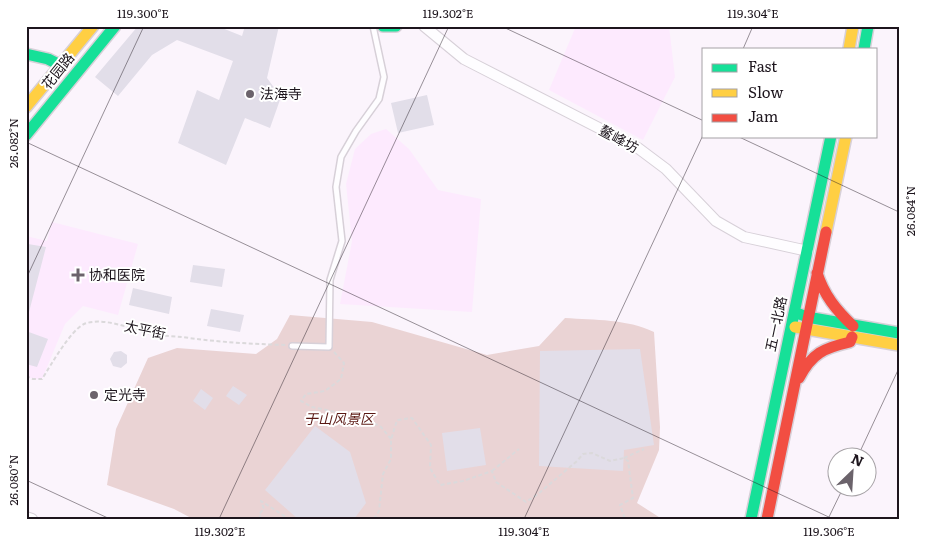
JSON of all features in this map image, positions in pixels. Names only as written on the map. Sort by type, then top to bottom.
[{"type":"main road","name":"花园路","points":[[26,107],[93,26]]},
{"type":"main road","name":"花园路","points":[[26,135],[114,26]]},
{"type":"main road","points":[[383,26],[396,26]]},
{"type":"main road","points":[[849,48],[854,26]]},
{"type":"main road","points":[[864,48],[868,26]]},
{"type":"main road","points":[[26,54],[48,59],[60,65]]},
{"type":"main road","name":"五一北路","points":[[751,519],[831,138]]},
{"type":"main road","points":[[767,519],[791,395],[846,138]]},
{"type":"main road","points":[[817,273],[821,288],[830,304],[853,331],[899,345]]},
{"type":"main road","points":[[794,312],[806,323]]},
{"type":"main road","points":[[791,326],[806,323],[853,331],[899,333]]},
{"type":"main road","points":[[791,395],[806,363],[818,352],[850,342],[853,331]]},
{"type":"street","name":"鳌峰坊","points":[[424,26],[464,59],[638,148],[666,169],[716,221],[744,237],[808,251]]},
{"type":"street","points":[[26,516],[32,519]]},
{"type":"lane","points":[[292,346],[329,347],[330,280],[342,241],[336,187],[341,157],[356,131],[379,99],[384,77],[373,26]]},
{"type":"path","name":"太平街","points":[[26,376],[33,379],[42,379],[60,351],[74,334],[82,325],[93,321],[119,325],[147,333],[292,346]]},
{"type":"path","points":[[329,347],[344,363],[341,379],[325,391],[306,394],[301,400],[312,407],[364,418],[381,426],[391,440]]},
{"type":"path","points":[[374,519],[380,511],[383,474],[391,459],[391,440],[396,420],[412,418],[431,445],[430,468],[440,485],[463,481],[492,471],[519,449]]},
{"type":"path","points":[[492,471],[496,482],[526,502],[538,494],[583,454],[592,453],[610,461],[624,458],[644,449]]},
{"type":"path","points":[[624,458],[628,461],[633,498],[620,504],[625,519]]},
{"type":"path","points":[[260,519],[259,514],[264,509],[261,501],[289,519]]},
{"type":"shaded area","points":[[576,26],[669,26],[675,77],[643,140],[549,90]]},
{"type":"shaded area","points":[[386,129],[409,149],[438,190],[481,199],[472,312],[340,304],[352,241],[346,184],[355,149],[371,134]]},
{"type":"shaded area","name":"协和医院","points":[[52,222],[138,244],[118,315],[83,306],[65,324],[42,379],[33,379],[26,376],[26,236],[47,241]]},
{"type":"green space","name":"于山风景区","points":[[290,315],[372,322],[487,355],[539,346],[565,318],[622,322],[654,332],[660,427],[659,450],[637,503],[662,519],[193,519],[174,509],[107,485],[116,429],[148,358],[177,348],[256,354],[277,339]]},
{"type":"building","name":"法海寺","points":[[138,26],[217,26],[242,36],[245,26],[279,26],[267,78],[281,97],[270,128],[245,118],[226,165],[178,143],[197,90],[219,100],[233,61],[177,40],[152,55],[118,96],[95,77]]},
{"type":"building","points":[[427,95],[434,125],[398,133],[391,103]]},
{"type":"building","points":[[28,244],[46,247],[29,312],[26,312],[26,250]]},
{"type":"building","points":[[193,265],[225,269],[222,287],[190,282]]},
{"type":"building","points":[[133,288],[172,297],[169,314],[129,305]]},
{"type":"building","points":[[211,309],[244,315],[240,332],[207,326]]},
{"type":"building","points":[[26,331],[48,339],[37,367],[26,364]]},
{"type":"building","points":[[640,349],[654,445],[624,450],[623,471],[539,466],[540,351]]},
{"type":"building","points":[[121,351],[127,355],[127,363],[121,368],[113,366],[110,359],[114,352]]},
{"type":"building","points":[[233,386],[247,395],[239,405],[226,396]]},
{"type":"building","points":[[201,389],[213,398],[205,410],[193,401]]},
{"type":"building","points":[[315,426],[350,452],[366,503],[354,519],[298,519],[265,490]]},
{"type":"building","points":[[480,428],[486,465],[447,471],[442,433]]},
{"type":"traffic: fast","points":[[26,135],[115,26]]},
{"type":"traffic: fast","points":[[383,26],[396,26]]},
{"type":"traffic: fast","points":[[864,48],[868,26]]},
{"type":"traffic: fast","points":[[26,54],[48,59],[60,65]]},
{"type":"traffic: fast","points":[[751,519],[831,138]]},
{"type":"traffic: fast","points":[[797,313],[807,317],[899,333]]},
{"type":"traffic: slow","points":[[26,107],[93,26]]},
{"type":"traffic: slow","points":[[849,48],[853,26]]},
{"type":"traffic: slow","points":[[826,232],[846,138]]},
{"type":"traffic: slow","points":[[795,327],[899,345]]},
{"type":"traffic: jam","points":[[767,519],[826,232]]},
{"type":"traffic: jam","points":[[817,273],[831,302],[853,326]]},
{"type":"traffic: jam","points":[[799,378],[814,357],[826,349],[850,342],[852,337]]},
{"type":"place","name":"法海寺","points":[[250,94]]},
{"type":"place","name":"协和医院","points":[[78,275]]},
{"type":"place","name":"定光寺","points":[[94,395]]}]
